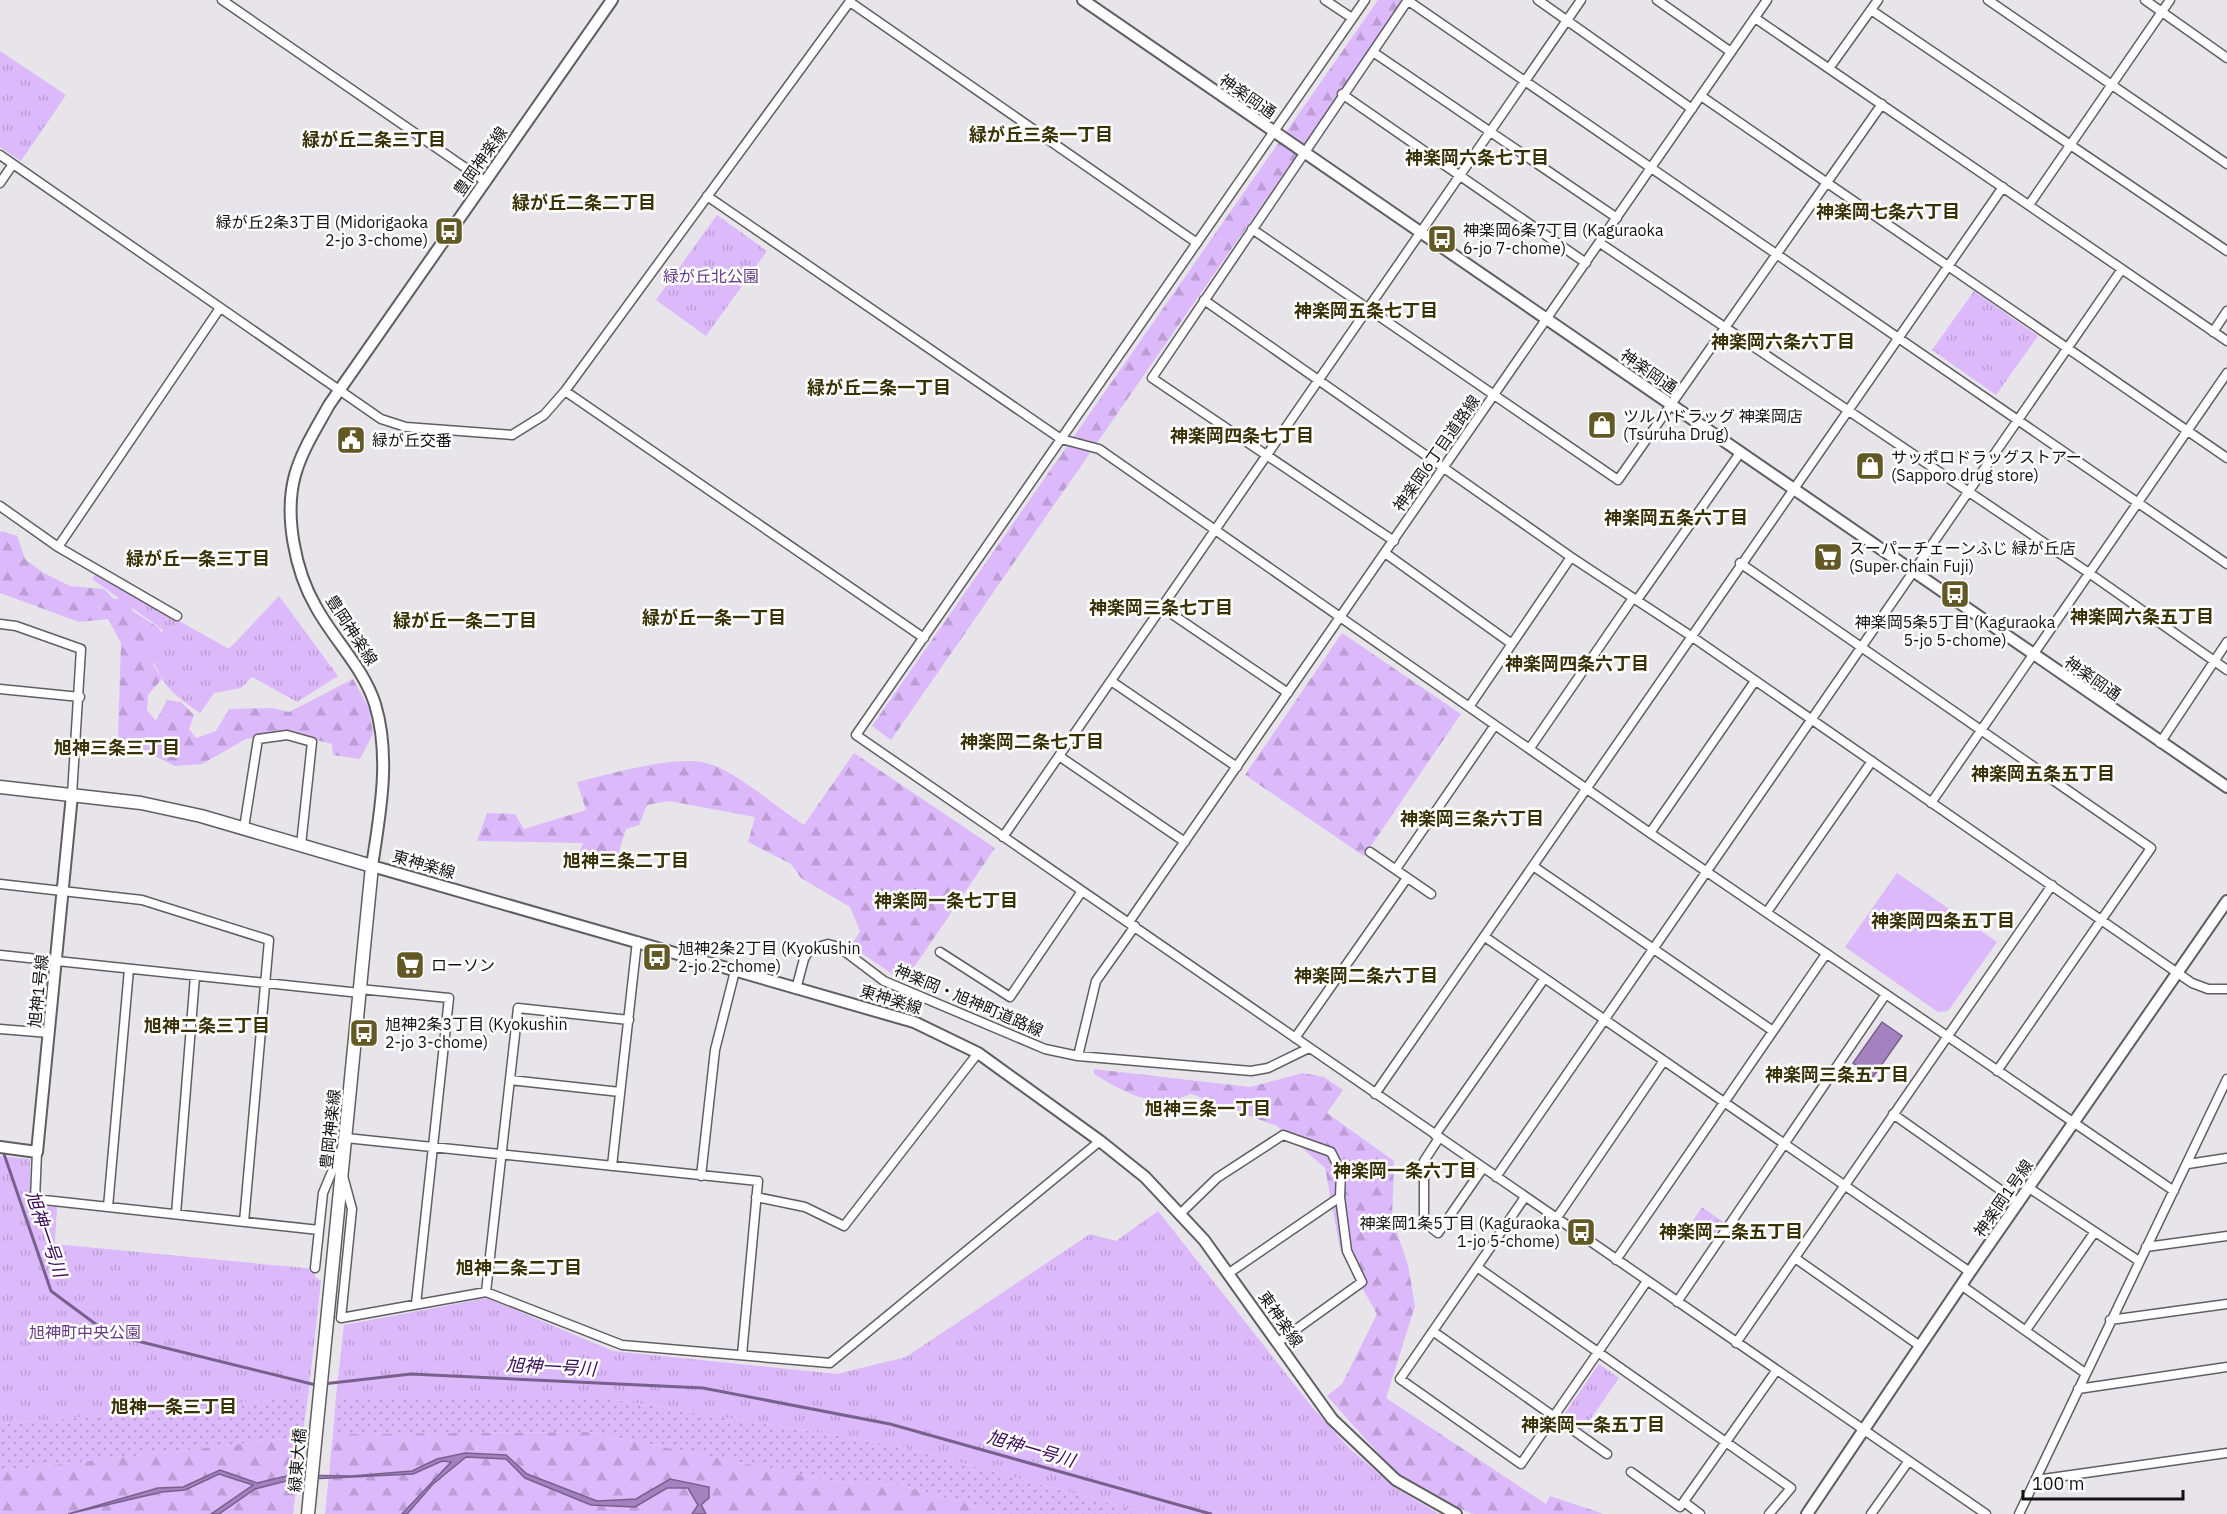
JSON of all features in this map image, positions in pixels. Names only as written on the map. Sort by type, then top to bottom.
[{"type":"main road","name":"東神楽線","points":[[0,787],[141,803],[244,828],[372,866]]},
{"type":"main road","name":"豊岡神楽線","points":[[318,1408],[372,866]]},
{"type":"main road","name":"緑東大橋","points":[[308,1514],[318,1408]]},
{"type":"street","points":[[222,0],[486,182]]},
{"type":"street","name":"豊岡神楽線","points":[[372,866],[383,787],[383,743],[375,703],[360,670],[316,607],[301,575],[293,528],[295,475],[313,436],[340,390],[612,0]]},
{"type":"street","name":"神楽岡通","points":[[1083,0],[2227,787]]},
{"type":"street","points":[[1325,0],[1352,18]]},
{"type":"street","points":[[1365,0],[856,735],[1986,1514]]},
{"type":"street","points":[[1394,541],[1266,457],[1152,378],[1342,94],[1408,0],[2227,564]]},
{"type":"street","points":[[1538,0],[1692,109]]},
{"type":"street","points":[[1003,837],[1581,0]]},
{"type":"street","points":[[1657,0],[1731,52]]},
{"type":"street","name":"神楽岡6丁目道路線","points":[[1078,1056],[1096,981],[1185,842],[1767,0]]},
{"type":"street","points":[[1830,67],[1878,0]]},
{"type":"street","points":[[1988,0],[2227,164]]},
{"type":"street","points":[[2145,0],[2227,58]]},
{"type":"street","points":[[2029,205],[2170,0]]},
{"type":"street","points":[[0,155],[381,419],[406,427],[512,435],[544,415],[565,391],[850,1],[1197,243]]},
{"type":"street","points":[[1871,10],[2227,251]]},
{"type":"street","points":[[1755,18],[1830,67],[2227,341]]},
{"type":"street","points":[[1373,52],[1617,218]]},
{"type":"street","points":[[1342,94],[1586,263]]},
{"type":"street","points":[[1701,96],[2227,458]]},
{"type":"street","points":[[1252,229],[1618,480],[1727,328],[1882,104]]},
{"type":"street","points":[[0,183],[13,164]]},
{"type":"street","points":[[1376,1094],[1740,564],[2003,187]]},
{"type":"street","points":[[707,196],[1061,440],[1099,449],[1650,833],[2174,1191]]},
{"type":"street","points":[[1600,243],[2089,573],[2227,670]]},
{"type":"street","points":[[1496,1177],[2121,268]]},
{"type":"street","points":[[1204,300],[1318,382],[1445,466],[1571,557],[1691,636],[2200,987],[2227,988]]},
{"type":"street","points":[[58,547],[220,308]]},
{"type":"street","points":[[2213,332],[2227,311]]},
{"type":"street","points":[[1931,803],[2227,373]]},
{"type":"street","points":[[565,391],[924,638]]},
{"type":"street","points":[[1530,748],[1740,453]]},
{"type":"street","points":[[0,506],[58,547],[177,616]]},
{"type":"street","points":[[1385,553],[1512,644]]},
{"type":"street","points":[[1469,707],[1571,557]]},
{"type":"street","points":[[1740,564],[2151,848],[1997,1071]]},
{"type":"street","points":[[1163,608],[1288,693]]},
{"type":"street","points":[[0,624],[16,626],[81,649],[80,697],[72,795]]},
{"type":"street","points":[[2160,743],[2227,642]]},
{"type":"street","points":[[1111,681],[1237,767]]},
{"type":"street","points":[[1650,833],[1755,681]]},
{"type":"street","points":[[0,689],[80,697]]},
{"type":"street","points":[[1396,870],[1495,725]]},
{"type":"street","points":[[244,828],[258,738],[287,735],[312,742],[301,845]]},
{"type":"street","points":[[1059,756],[1185,842]]},
{"type":"street","points":[[1767,912],[1872,761]]},
{"type":"street","name":"旭神1号線","points":[[38,1152],[72,795]]},
{"type":"street","points":[[1370,852],[1431,894]]},
{"type":"street","name":"東神楽線","points":[[372,866],[914,1022],[978,1053],[1100,1141],[1145,1177],[1181,1213],[1229,1273],[1310,1391],[1355,1443],[1396,1480],[1456,1514]]},
{"type":"street","points":[[1533,866],[1773,1031]]},
{"type":"street","points":[[1295,1038],[1407,878]]},
{"type":"street","points":[[0,884],[142,900],[269,940],[244,1222]]},
{"type":"street","points":[[1736,1343],[2052,885]]},
{"type":"street","points":[[940,952],[1010,997],[1082,891]]},
{"type":"street","name":"神楽岡1号線","points":[[1807,1514],[1961,1285],[2227,901]]},
{"type":"street","points":[[1485,937],[1970,1272]]},
{"type":"street","points":[[612,1166],[637,941]]},
{"type":"street","name":"神楽岡・旭神町道路線","points":[[796,989],[804,959],[809,950],[828,944],[838,947],[884,981],[1045,1049],[1078,1056],[1251,1071],[1268,1068],[1309,1048]]},
{"type":"street","points":[[1616,1260],[1826,954]]},
{"type":"street","points":[[0,955],[265,983],[449,998],[416,1304]]},
{"type":"street","points":[[108,1207],[129,969]]},
{"type":"street","points":[[701,1176],[715,1050],[735,971]]},
{"type":"street","points":[[176,1215],[195,976]]},
{"type":"street","points":[[1483,1168],[1438,1233],[1424,1222],[1424,1161],[1437,1136],[1544,979]]},
{"type":"street","points":[[1677,1302],[1886,994]]},
{"type":"street","points":[[486,1292],[518,1008],[629,1020]]},
{"type":"street","points":[[0,1029],[49,1033]]},
{"type":"street","points":[[756,1197],[806,1207],[844,1226],[978,1053]]},
{"type":"street","points":[[1556,1219],[1663,1062]]},
{"type":"street","points":[[2019,1514],[2227,1079]]},
{"type":"street","points":[[510,1080],[620,1092]]},
{"type":"street","points":[[1893,1114],[2019,1203]]},
{"type":"street","points":[[1181,1213],[1217,1178],[1283,1135],[1331,1152],[1341,1172],[1340,1197],[1347,1251],[1362,1282],[1277,1343]]},
{"type":"street","points":[[315,1268],[323,1193],[346,1138],[758,1181],[742,1355]]},
{"type":"street","points":[[342,1172],[352,1209],[341,1318],[486,1292],[622,1346],[830,1363],[1100,1141]]},
{"type":"street","points":[[5,1147],[38,1152],[35,1199],[320,1230]]},
{"type":"street","points":[[2188,1164],[2227,1158]]},
{"type":"street","points":[[2029,1188],[2139,1261]]},
{"type":"street","points":[[1229,1273],[1340,1197]]},
{"type":"street","points":[[1526,1197],[1400,1379],[1521,1464],[1647,1281]]},
{"type":"street","points":[[2026,1330],[2094,1233]]},
{"type":"street","points":[[2146,1247],[2227,1236]]},
{"type":"street","points":[[1795,1258],[1920,1346]]},
{"type":"street","points":[[1477,1267],[1791,1488],[1769,1514]]},
{"type":"street","points":[[1961,1285],[2085,1373]]},
{"type":"street","points":[[2110,1320],[2227,1304]]},
{"type":"street","points":[[1434,1332],[1608,1454]]},
{"type":"street","points":[[2078,1389],[2227,1367]]},
{"type":"street","points":[[1630,1473],[1680,1507],[1776,1371]]},
{"type":"street","points":[[2036,1480],[2227,1453]]},
{"type":"street","points":[[1871,1514],[1908,1462]]},
{"type":"street","points":[[1683,1502],[1700,1514]]},
{"type":"green space","points":[[1378,0],[1404,0],[891,740],[872,726]]},
{"type":"green space","points":[[0,51],[66,95],[21,161],[0,147]]},
{"type":"green space","name":"緑が丘北公園","points":[[717,215],[767,251],[706,336],[656,300]]},
{"type":"green space","points":[[1974,291],[2038,336],[1996,395],[1932,350]]},
{"type":"green space","points":[[0,532],[17,536],[25,559],[42,572],[70,586],[104,589],[114,599],[124,598],[133,611],[159,628],[167,646],[153,664],[162,679],[148,695],[147,710],[156,721],[167,700],[181,702],[194,715],[189,729],[196,738],[216,731],[229,709],[272,708],[289,712],[353,679],[369,708],[373,734],[360,759],[333,755],[332,744],[288,733],[246,739],[202,764],[175,766],[118,738],[121,643],[108,619],[79,622],[0,593]]},
{"type":"green space","points":[[96,574],[229,649],[279,596],[338,676],[297,702],[252,677],[241,688],[214,693],[200,713],[169,688],[150,653],[163,630],[92,579]]},
{"type":"green space","points":[[1342,633],[1461,714],[1364,856],[1245,775]]},
{"type":"green space","points":[[854,753],[995,848],[904,982],[851,946],[860,931],[850,907],[801,878],[791,864],[748,842],[755,817],[669,801],[647,805],[639,825],[626,829],[615,864],[574,865],[583,843],[477,841],[487,813],[515,814],[524,829],[586,810],[577,782],[642,766],[677,761],[706,763],[730,773],[804,825]]},
{"type":"green space","points":[[1897,873],[1997,942],[1948,1011],[1938,1012],[1845,947]]},
{"type":"green space","points":[[1094,1069],[1250,1087],[1303,1073],[1324,1077],[1343,1090],[1327,1113],[1394,1161],[1392,1218],[1408,1265],[1415,1306],[1386,1398],[1546,1504],[1550,1496],[1604,1514],[1473,1514],[1446,1503],[1399,1476],[1327,1396],[1342,1384],[1377,1314],[1340,1249],[1325,1168],[1277,1126],[1191,1094],[1177,1099],[1164,1100],[1140,1097],[1094,1074]]},
{"type":"green space","name":"旭神町中央公園","points":[[0,1156],[30,1159],[30,1204],[57,1206],[55,1244],[315,1269],[315,1277],[321,1281],[308,1397],[0,1424]]},
{"type":"green space","points":[[1702,1207],[1723,1222],[1709,1242],[1688,1228]]},
{"type":"green space","points":[[1158,1211],[1312,1407],[1349,1448],[1394,1487],[1439,1514],[1149,1514],[900,1446],[592,1396],[336,1396],[344,1325],[487,1298],[613,1351],[837,1374],[906,1357],[1090,1234],[1116,1241]]},
{"type":"green space","points":[[1599,1364],[1619,1378],[1583,1430],[1563,1416]]},
{"type":"green space","points":[[336,1396],[592,1396],[900,1446],[1149,1514],[1001,1514],[901,1485],[835,1482],[589,1432],[333,1434]]},
{"type":"green space","points":[[308,1397],[302,1437],[0,1471],[0,1424]]},
{"type":"green space","points":[[589,1432],[835,1482],[901,1485],[1001,1514],[325,1514],[333,1434]]},
{"type":"green space","points":[[302,1437],[293,1514],[0,1514],[0,1471]]},
{"type":"shaded area","points":[[1882,1022],[1902,1036],[1873,1077],[1853,1063]]},
{"type":"shaded area","points":[[465,1453],[506,1455],[527,1474],[597,1501],[636,1499],[670,1479],[709,1487],[709,1498],[701,1505],[706,1514],[692,1514],[698,1505],[688,1488],[667,1488],[635,1507],[591,1505],[525,1478],[506,1459],[466,1457],[433,1484],[407,1514],[402,1514],[451,1462],[442,1461],[413,1474],[290,1480],[255,1489],[219,1514],[211,1514],[253,1485],[219,1474],[185,1490],[162,1492],[68,1514],[158,1488],[183,1487],[220,1470],[257,1483],[291,1475],[352,1476],[412,1471],[437,1459]]},
{"type":"waterway","name":"旭神一号川","points":[[3,1151],[51,1291],[109,1334],[316,1385]]},
{"type":"waterway","name":"旭神一号川","points":[[323,1384],[411,1374],[703,1388],[890,1424],[1211,1514]]},
{"type":"place","name":"緑が丘2条3丁目 (Midorigaoka 2-jo 3-chome)","points":[[449,231]]},
{"type":"place","name":"神楽岡6条7丁目 (Kaguraoka 6-jo 7-chome)","points":[[1442,239]]},
{"type":"place","name":"ツルハドラッグ 神楽岡店 (Tsuruha Drug)","points":[[1602,425]]},
{"type":"place","name":"緑が丘交番","points":[[351,440]]},
{"type":"place","name":"サッポロドラッグストアー (Sapporo drug store)","points":[[1870,466]]},
{"type":"place","name":"スーパーチェーンふじ 緑が丘店 (Super chain Fuji)","points":[[1828,557]]},
{"type":"place","name":"神楽岡5条5丁目 (Kaguraoka 5-jo 5-chome)","points":[[1955,594]]},
{"type":"place","name":"旭神2条2丁目 (Kyokushin 2-jo 2-chome)","points":[[657,957]]},
{"type":"place","name":"ローソン","points":[[410,965]]},
{"type":"place","name":"旭神2条3丁目 (Kyokushin 2-jo 3-chome)","points":[[364,1033]]},
{"type":"place","name":"神楽岡1条5丁目 (Kaguraoka 1-jo 5-chome)","points":[[1581,1232]]},
{"type":"district","name":"緑が丘三条一丁目","points":[[1041,135]]},
{"type":"district","name":"緑が丘二条三丁目","points":[[374,140]]},
{"type":"district","name":"神楽岡六条七丁目","points":[[1477,158]]},
{"type":"district","name":"緑が丘二条二丁目","points":[[584,203]]},
{"type":"district","name":"神楽岡七条六丁目","points":[[1888,212]]},
{"type":"district","name":"神楽岡五条七丁目","points":[[1366,311]]},
{"type":"district","name":"神楽岡六条六丁目","points":[[1783,342]]},
{"type":"district","name":"緑が丘二条一丁目","points":[[879,388]]},
{"type":"district","name":"神楽岡四条七丁目","points":[[1242,436]]},
{"type":"district","name":"神楽岡五条六丁目","points":[[1676,518]]},
{"type":"district","name":"緑が丘一条三丁目","points":[[198,559]]},
{"type":"district","name":"神楽岡三条七丁目","points":[[1161,608]]},
{"type":"district","name":"神楽岡六条五丁目","points":[[2142,617]]},
{"type":"district","name":"緑が丘一条一丁目","points":[[714,618]]},
{"type":"district","name":"緑が丘一条二丁目","points":[[465,621]]},
{"type":"district","name":"神楽岡四条六丁目","points":[[1577,664]]},
{"type":"district","name":"神楽岡二条七丁目","points":[[1032,742]]},
{"type":"district","name":"旭神三条三丁目","points":[[117,748]]},
{"type":"district","name":"神楽岡五条五丁目","points":[[2043,774]]},
{"type":"district","name":"神楽岡三条六丁目","points":[[1472,819]]},
{"type":"district","name":"旭神三条二丁目","points":[[626,861]]},
{"type":"district","name":"神楽岡一条七丁目","points":[[946,901]]},
{"type":"district","name":"神楽岡四条五丁目","points":[[1943,921]]},
{"type":"district","name":"神楽岡二条六丁目","points":[[1366,976]]},
{"type":"district","name":"旭神二条三丁目","points":[[207,1026]]},
{"type":"district","name":"神楽岡三条五丁目","points":[[1837,1075]]},
{"type":"district","name":"旭神三条一丁目","points":[[1208,1109]]},
{"type":"district","name":"神楽岡一条六丁目","points":[[1405,1171]]},
{"type":"district","name":"神楽岡二条五丁目","points":[[1731,1232]]},
{"type":"district","name":"旭神二条二丁目","points":[[519,1268]]},
{"type":"district","name":"旭神一条三丁目","points":[[174,1407]]},
{"type":"district","name":"神楽岡一条五丁目","points":[[1593,1425]]}]
